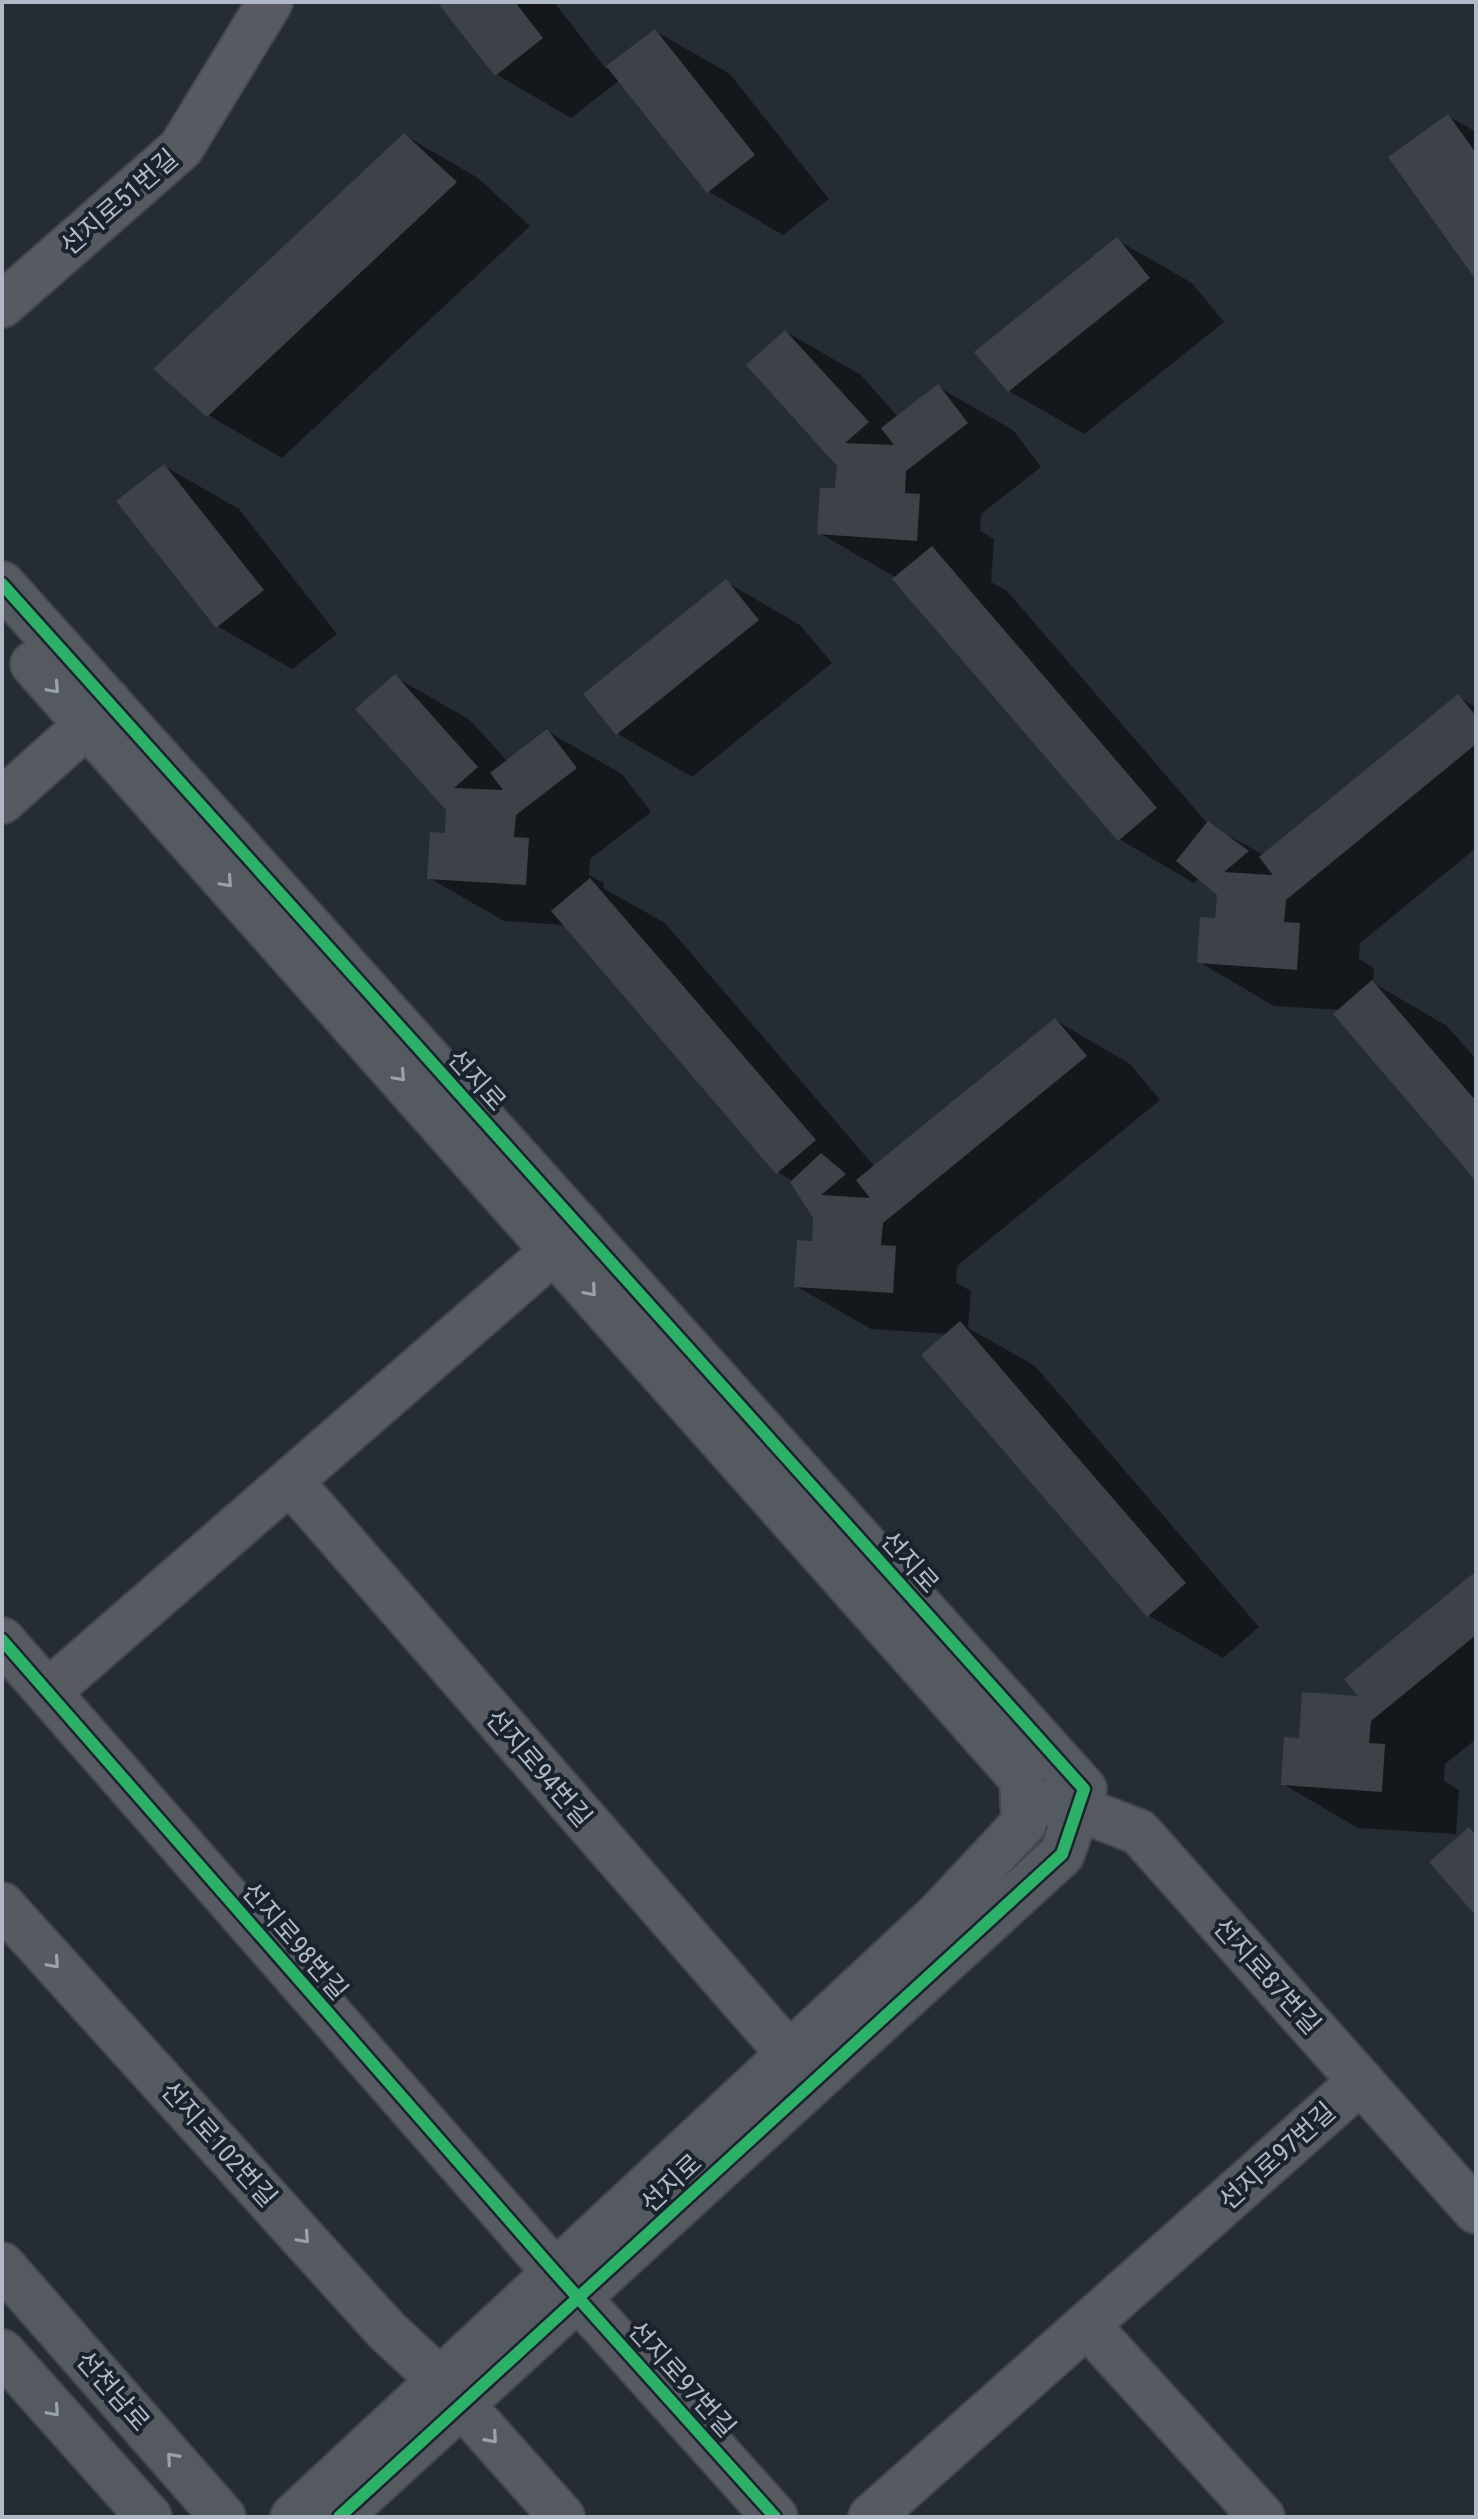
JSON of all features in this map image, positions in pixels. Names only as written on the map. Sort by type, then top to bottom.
[{"type":"street","name":"선지로51번길","points":[[2,305],[181,148],[270,2]]},
{"type":"street","name":"선지로","points":[[2,584],[97,712],[566,1238],[1084,1789],[1062,1854],[568,2284],[451,2392],[293,2517]]},
{"type":"street","name":"선지로","points":[[2,630],[97,712]]},
{"type":"street","points":[[2,801],[97,712]]},
{"type":"street","name":"선지로","points":[[566,1238],[1022,1779],[1024,1823],[939,1914],[789,2054],[568,2284]]},
{"type":"street","points":[[48,1692],[566,1238]]},
{"type":"street","name":"선지로94번길","points":[[290,1481],[789,2054]]},
{"type":"street","name":"선지로98번길","points":[[2,1640],[568,2284]]},
{"type":"street","name":"선지로87번길","points":[[1023,1799],[1077,1808],[1139,1832],[1476,2211]]},
{"type":"street","name":"선지로102번길","points":[[2,1905],[387,2331],[451,2392],[562,2517]]},
{"type":"street","name":"선지로97번길","points":[[871,2517],[1361,2081]]},
{"type":"street","name":"선천남로","points":[[2,2265],[223,2517]]},
{"type":"street","name":"선지로97번길","points":[[568,2284],[775,2517]]},
{"type":"street","points":[[1087,2325],[1262,2517]]},
{"type":"street","points":[[2,2352],[149,2517]]},
{"type":"street","name":"선지로","points":[[339,2517],[451,2392]]},
{"type":"building","points":[[437,2],[515,2],[543,38],[495,76]]},
{"type":"building","points":[[655,29],[755,155],[707,193],[606,66]]},
{"type":"building","points":[[1448,114],[1476,153],[1476,280],[1388,157]]},
{"type":"building","points":[[404,133],[457,182],[207,417],[153,369]]},
{"type":"building","points":[[1117,237],[1150,278],[1008,392],[974,352]]},
{"type":"building","points":[[785,330],[869,422],[845,443],[894,445],[881,428],[938,384],[968,423],[906,471],[905,493],[920,494],[917,541],[817,534],[820,488],[835,488],[837,466],[746,365]]},
{"type":"building","points":[[164,464],[264,590],[216,628],[116,501]]},
{"type":"building","points":[[932,546],[1157,808],[1118,841],[892,579]]},
{"type":"building","points":[[726,579],[759,620],[616,735],[583,694]]},
{"type":"building","points":[[395,674],[478,767],[454,788],[503,790],[490,773],[547,729],[577,768],[516,815],[514,837],[529,838],[526,885],[427,879],[430,832],[445,833],[446,810],[355,709]]},
{"type":"building","points":[[1458,694],[1476,716],[1476,744],[1286,900],[1284,922],[1300,923],[1297,970],[1197,963],[1200,917],[1215,918],[1217,895],[1176,861],[1208,821],[1249,851],[1224,872],[1273,875],[1259,857]]},
{"type":"building","points":[[590,878],[816,1140],[776,1174],[551,911]]},
{"type":"building","points":[[1372,980],[1476,1101],[1476,1181],[1333,1014]]},
{"type":"building","points":[[1055,1018],[1087,1056],[883,1223],[881,1245],[896,1246],[893,1293],[794,1287],[797,1240],[812,1241],[813,1218],[790,1182],[821,1153],[846,1174],[821,1195],[870,1198],[856,1180]]},
{"type":"building","points":[[960,1321],[1186,1583],[1147,1617],[921,1355]]},
{"type":"building","points":[[1476,1571],[1476,1635],[1371,1721],[1369,1743],[1385,1744],[1382,1792],[1281,1785],[1284,1737],[1299,1738],[1302,1692],[1358,1696],[1344,1679]]},
{"type":"building","points":[[1469,1827],[1476,1835],[1476,1916],[1429,1862]]},
{"type":"cycle path","points":[[2,584],[1084,1789],[1062,1854],[339,2517]]},
{"type":"cycle path","points":[[2,1640],[555,2272],[775,2517]]}]
